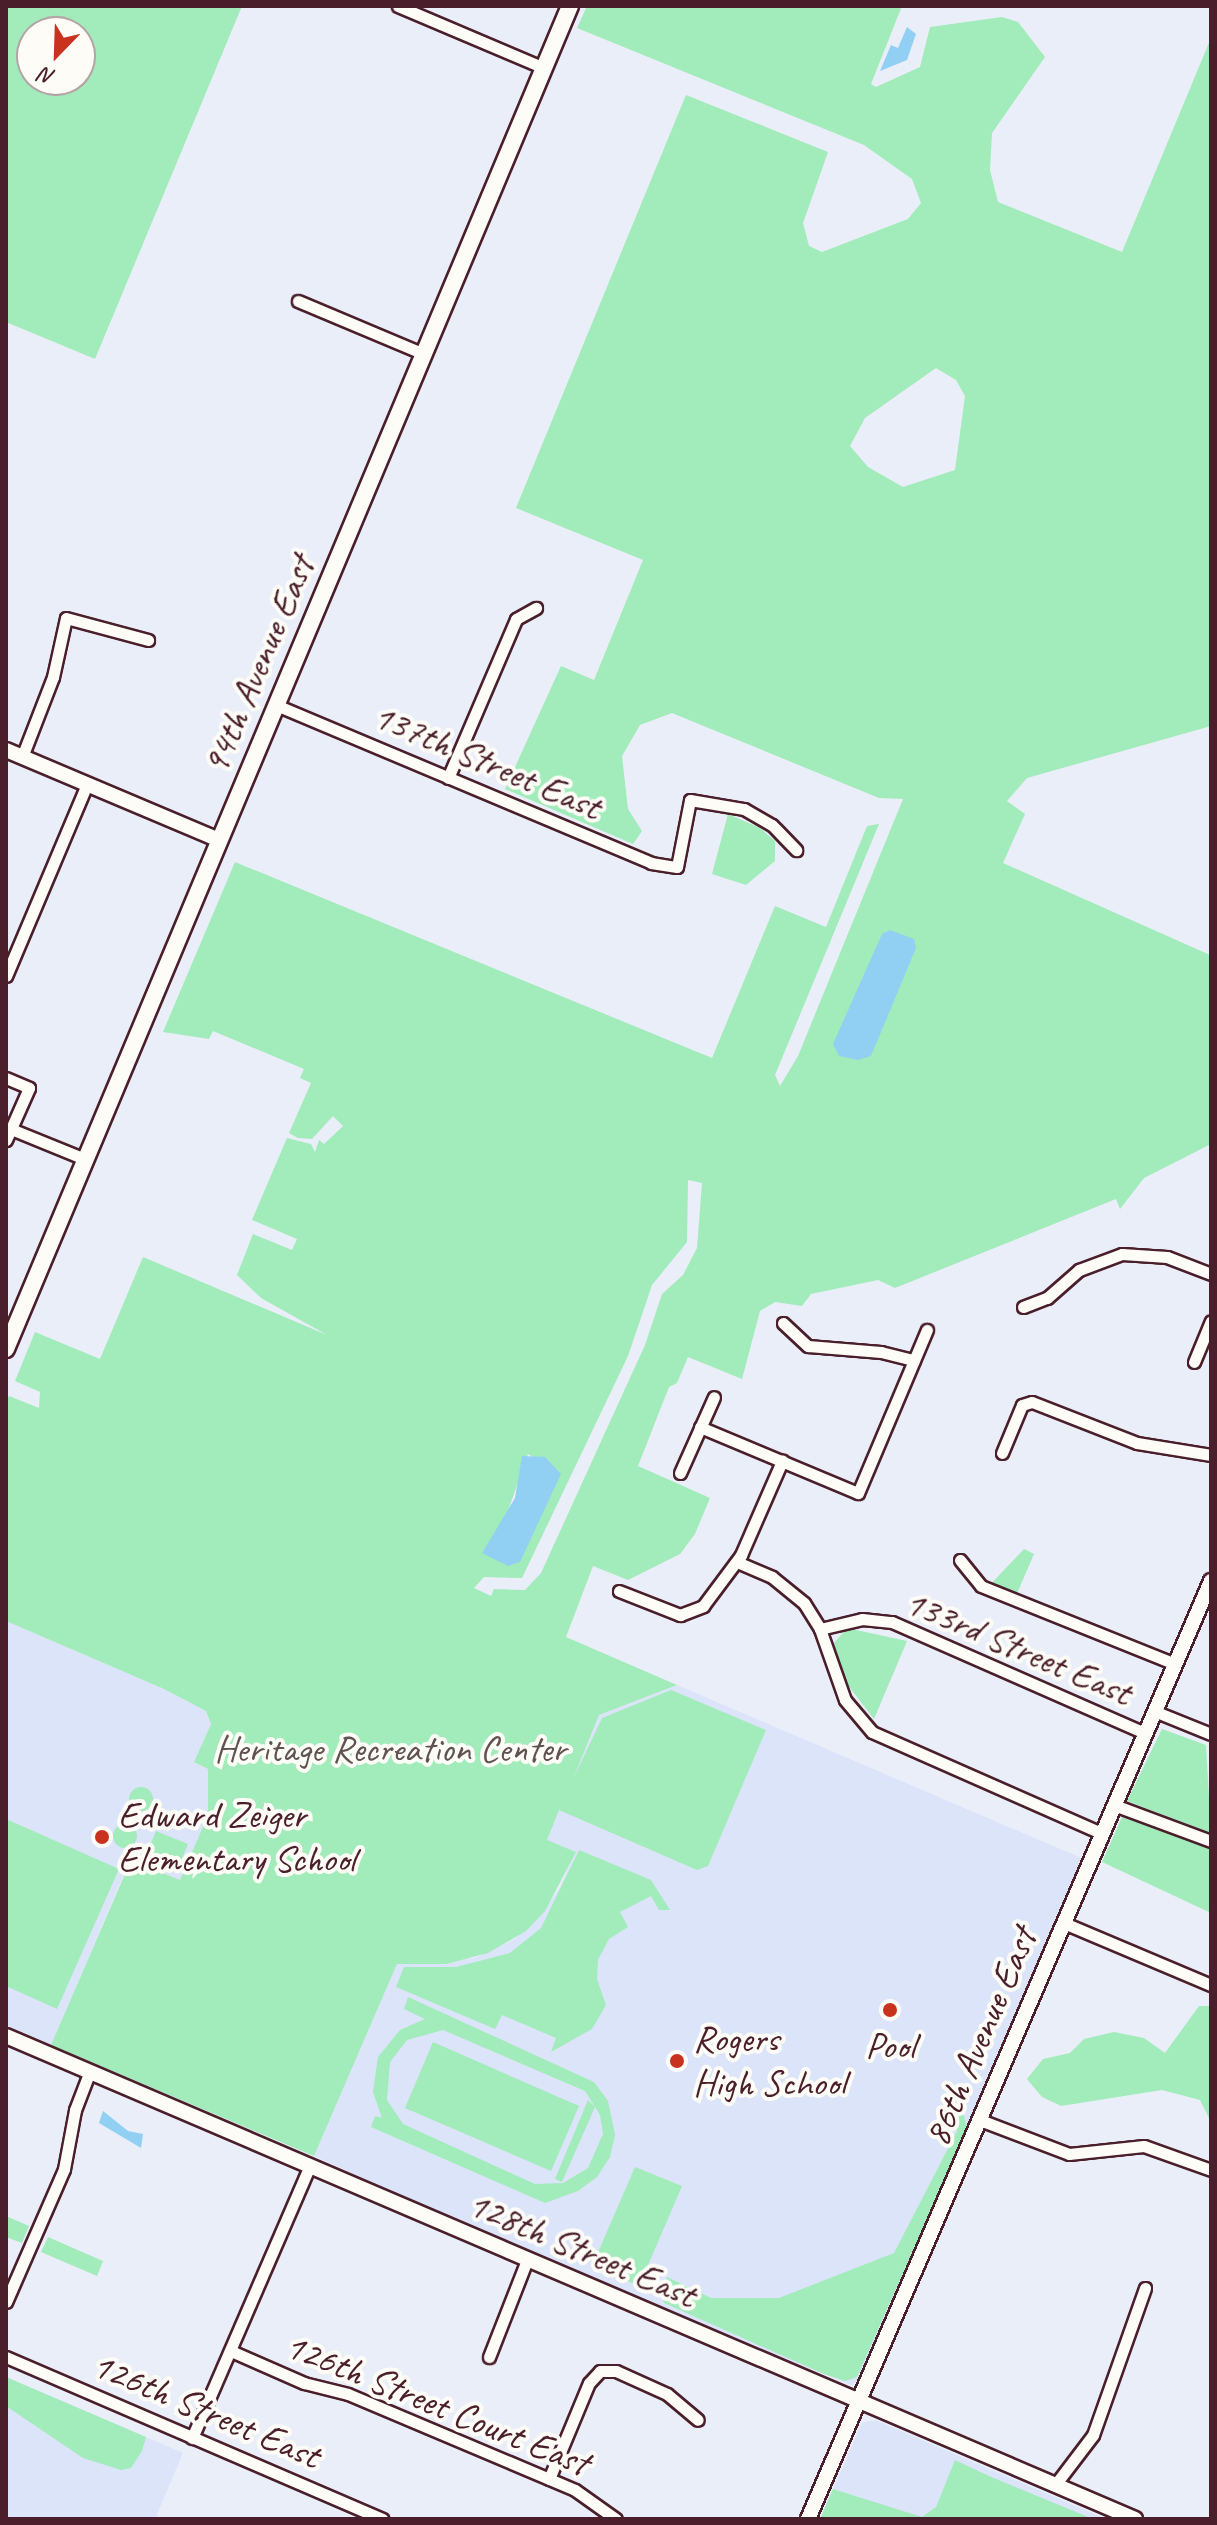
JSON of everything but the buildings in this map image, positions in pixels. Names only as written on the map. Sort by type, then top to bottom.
[{"type":"main road","name":"94th Avenue East","points":[[6,1349],[570,6]]},
{"type":"street","points":[[398,6],[544,68]]},
{"type":"street","points":[[298,301],[424,354]]},
{"type":"street","points":[[448,778],[516,619],[536,608]]},
{"type":"street","points":[[22,757],[53,677],[66,618],[148,640]]},
{"type":"street","name":"137th Street East","points":[[276,705],[651,863],[677,867],[690,800],[744,809],[772,825],[796,850]]},
{"type":"street","points":[[6,750],[219,840]]},
{"type":"street","points":[[6,976],[87,784]]},
{"type":"street","points":[[6,1078],[29,1088],[8,1135],[85,1159]]},
{"type":"street","points":[[1023,1307],[1047,1298],[1079,1270],[1122,1254],[1167,1257],[1211,1274]]},
{"type":"street","points":[[1194,1362],[1211,1321]]},
{"type":"street","points":[[783,1323],[808,1346],[881,1352],[914,1360]]},
{"type":"street","points":[[700,1427],[858,1493],[927,1330]]},
{"type":"street","points":[[680,1473],[714,1397]]},
{"type":"street","points":[[1002,1453],[1022,1405],[1032,1402],[1137,1443],[1211,1455]]},
{"type":"street","points":[[619,1591],[671,1612],[690,1613],[703,1606],[737,1562],[782,1461]]},
{"type":"street","points":[[960,1560],[978,1585],[1175,1664]]},
{"type":"street","points":[[737,1562],[782,1584],[820,1629],[841,1693],[872,1732],[1101,1833]]},
{"type":"street","name":"86th Avenue East","points":[[808,2519],[1211,1581]]},
{"type":"street","name":"133rd Street East","points":[[820,1629],[862,1619],[892,1622],[1145,1733]]},
{"type":"street","name":"133rd Street East","points":[[1154,1711],[1211,1734]]},
{"type":"street","points":[[1114,1805],[1211,1841]]},
{"type":"street","points":[[1064,1923],[1211,1985]]},
{"type":"street","name":"128th Street East","points":[[6,2036],[1135,2519]]},
{"type":"street","points":[[6,2302],[64,2169],[75,2110],[90,2071]]},
{"type":"street","points":[[980,2120],[1059,2152],[1080,2155],[1144,2146],[1211,2170]]},
{"type":"street","points":[[192,2438],[309,2167]]},
{"type":"street","points":[[489,2357],[527,2260]]},
{"type":"street","points":[[1055,2485],[1067,2462],[1093,2435],[1145,2288]]},
{"type":"street","name":"126th Street Court East","points":[[231,2351],[304,2383],[348,2394],[549,2479],[582,2494],[616,2519]]},
{"type":"street","name":"126th Street East","points":[[6,2357],[383,2519]]},
{"type":"street","points":[[549,2479],[589,2383],[600,2371],[616,2371],[667,2394],[698,2420]]},
{"type":"shaded area","name":"Edward Zeiger Elementary School","points":[[6,1621],[164,1689],[206,1711],[211,1724],[194,1762],[208,1769],[208,1815],[180,1881],[130,1860],[51,2045],[6,2025]]},
{"type":"shaded area","name":"Rogers High School","points":[[677,1685],[1086,1860],[859,2380],[852,2385],[627,2297],[314,2156],[397,1964],[475,1958],[513,1940],[537,1920],[560,1887],[575,1852],[546,1840],[599,1715]]},
{"type":"shaded area","points":[[6,2377],[183,2453],[155,2519],[6,2519]]},
{"type":"shaded area","points":[[875,2420],[1106,2519],[820,2519],[862,2423]]},
{"type":"green space","points":[[6,6],[242,6],[95,359],[6,322]]},
{"type":"green space","name":"Heritage Recreation Center","points":[[587,6],[902,6],[871,84],[876,87],[920,67],[930,27],[1002,17],[1018,22],[1045,57],[992,133],[990,170],[998,202],[1122,252],[1211,38],[1211,726],[1027,778],[1007,801],[1025,814],[1003,863],[1210,955],[1211,1144],[1144,1178],[1120,1209],[1116,1199],[895,1288],[878,1280],[811,1294],[802,1306],[775,1302],[760,1311],[742,1379],[688,1357],[677,1383],[669,1387],[638,1466],[710,1498],[695,1534],[680,1554],[628,1580],[593,1566],[566,1637],[677,1685],[599,1715],[573,1779],[602,1718],[671,1690],[766,1730],[708,1866],[697,1870],[559,1810],[547,1840],[576,1852],[545,1911],[526,1931],[488,1953],[446,1964],[397,1964],[314,2156],[51,2045],[131,1860],[180,1880],[208,1815],[208,1769],[194,1762],[211,1724],[206,1711],[164,1689],[6,1621],[6,1403],[9,1396],[39,1408],[40,1392],[15,1381],[35,1332],[100,1359],[143,1257],[327,1335],[261,1298],[237,1275],[253,1234],[292,1250],[297,1239],[252,1220],[287,1138],[311,1144],[315,1152],[319,1140],[324,1144],[343,1126],[333,1116],[312,1139],[298,1138],[289,1133],[311,1083],[300,1078],[304,1069],[213,1031],[209,1039],[163,1032],[235,862],[712,1058],[775,906],[826,927],[867,826],[879,824],[775,1075],[780,1086],[798,1056],[903,799],[879,798],[672,713],[640,725],[622,756],[628,809],[642,831],[633,844],[505,789],[561,666],[594,680],[643,560],[516,508],[686,95],[828,152],[803,223],[809,246],[822,252],[908,219],[921,203],[912,179],[864,145],[577,28]],"holes":[[[936,368],[956,380],[965,396],[955,470],[903,487],[868,467],[850,446],[865,418]],[[688,1180],[702,1183],[697,1248],[683,1275],[662,1294],[645,1345],[541,1573],[525,1590],[494,1589],[491,1596],[474,1588],[484,1577],[522,1578],[628,1356],[652,1285],[687,1242]],[[528,1454],[551,1468],[482,1553],[504,1522]]]},
{"type":"green space","points":[[728,814],[760,828],[775,841],[775,861],[746,885],[712,874]]},
{"type":"green space","points":[[1024,1549],[1034,1554],[1015,1598],[988,1587]]},
{"type":"green space","points":[[847,1628],[907,1641],[874,1719],[840,1675],[834,1643]]},
{"type":"green space","points":[[1162,1729],[1206,1745],[1211,1833],[1127,1801]]},
{"type":"green space","points":[[141,1787],[150,1790],[153,1799],[150,1808],[141,1811],[132,1808],[129,1799],[132,1790]]},
{"type":"green space","points":[[1122,1817],[1211,1847],[1211,1913],[1102,1862]]},
{"type":"green space","points":[[6,1819],[119,1869],[57,2009],[6,1986]]},
{"type":"green space","points":[[125,1824],[134,1827],[137,1836],[134,1845],[125,1848],[116,1845],[113,1836],[116,1827]]},
{"type":"green space","points":[[156,1831],[188,1844],[178,1868],[146,1855]]},
{"type":"green space","points":[[579,1850],[651,1880],[670,1910],[659,1910],[651,1896],[620,1912],[628,1927],[609,1939],[598,1960],[597,1979],[606,2005],[592,2029],[551,2052],[556,2038],[502,2015],[495,2029],[396,1987],[404,1967],[456,1967],[510,1953],[541,1928]]},
{"type":"green space","points":[[408,1997],[594,2082],[608,2101],[615,2135],[610,2157],[597,2177],[578,2191],[545,2203],[371,2127],[375,2116],[382,2118],[373,2092],[378,2057],[400,2030],[425,2019],[404,2009]],"holes":[[[443,2030],[585,2091],[600,2115],[603,2134],[588,2168],[563,2183],[535,2184],[403,2124],[387,2100],[390,2062],[407,2040]]]},
{"type":"green space","points":[[1199,2006],[1211,2006],[1211,2122],[1200,2100],[1162,2090],[1061,2106],[1042,2097],[1027,2079],[1043,2059],[1070,2053],[1084,2039],[1114,2032],[1144,2038],[1165,2053]]},
{"type":"green space","points":[[433,2042],[579,2106],[551,2171],[405,2108]]},
{"type":"green space","points":[[941,2099],[962,2109],[967,2128],[857,2377],[845,2381],[824,2374],[664,2303],[661,2293],[667,2277],[711,2298],[779,2298],[894,2253],[957,2131]]},
{"type":"green space","points":[[588,2100],[595,2107],[562,2182],[555,2179]]},
{"type":"green space","points":[[635,2167],[682,2186],[639,2286],[592,2266]]},
{"type":"green space","points":[[6,2216],[29,2226],[22,2243],[6,2237]]},
{"type":"green space","points":[[48,2237],[103,2261],[97,2276],[41,2252]]},
{"type":"green space","points":[[6,2377],[146,2437],[142,2451],[131,2468],[121,2470],[83,2458],[6,2406]]},
{"type":"green space","points":[[955,2460],[1093,2519],[820,2519],[833,2489],[922,2517],[936,2507]]},
{"type":"water","points":[[907,27],[916,34],[907,60],[880,71],[891,45],[898,48]]},
{"type":"water","points":[[890,930],[914,939],[916,948],[871,1056],[858,1060],[839,1056],[833,1044],[882,934]]},
{"type":"water","points":[[522,1456],[545,1457],[561,1474],[520,1562],[508,1566],[482,1553],[515,1498]]},
{"type":"water","points":[[103,2111],[128,2131],[143,2134],[141,2148],[99,2123]]},
{"type":"place","name":"Edward Zeiger Elementary School","points":[[102,1837]]},
{"type":"place","name":"Pool","points":[[890,2010]]},
{"type":"place","name":"Rogers High School","points":[[677,2061]]}]
